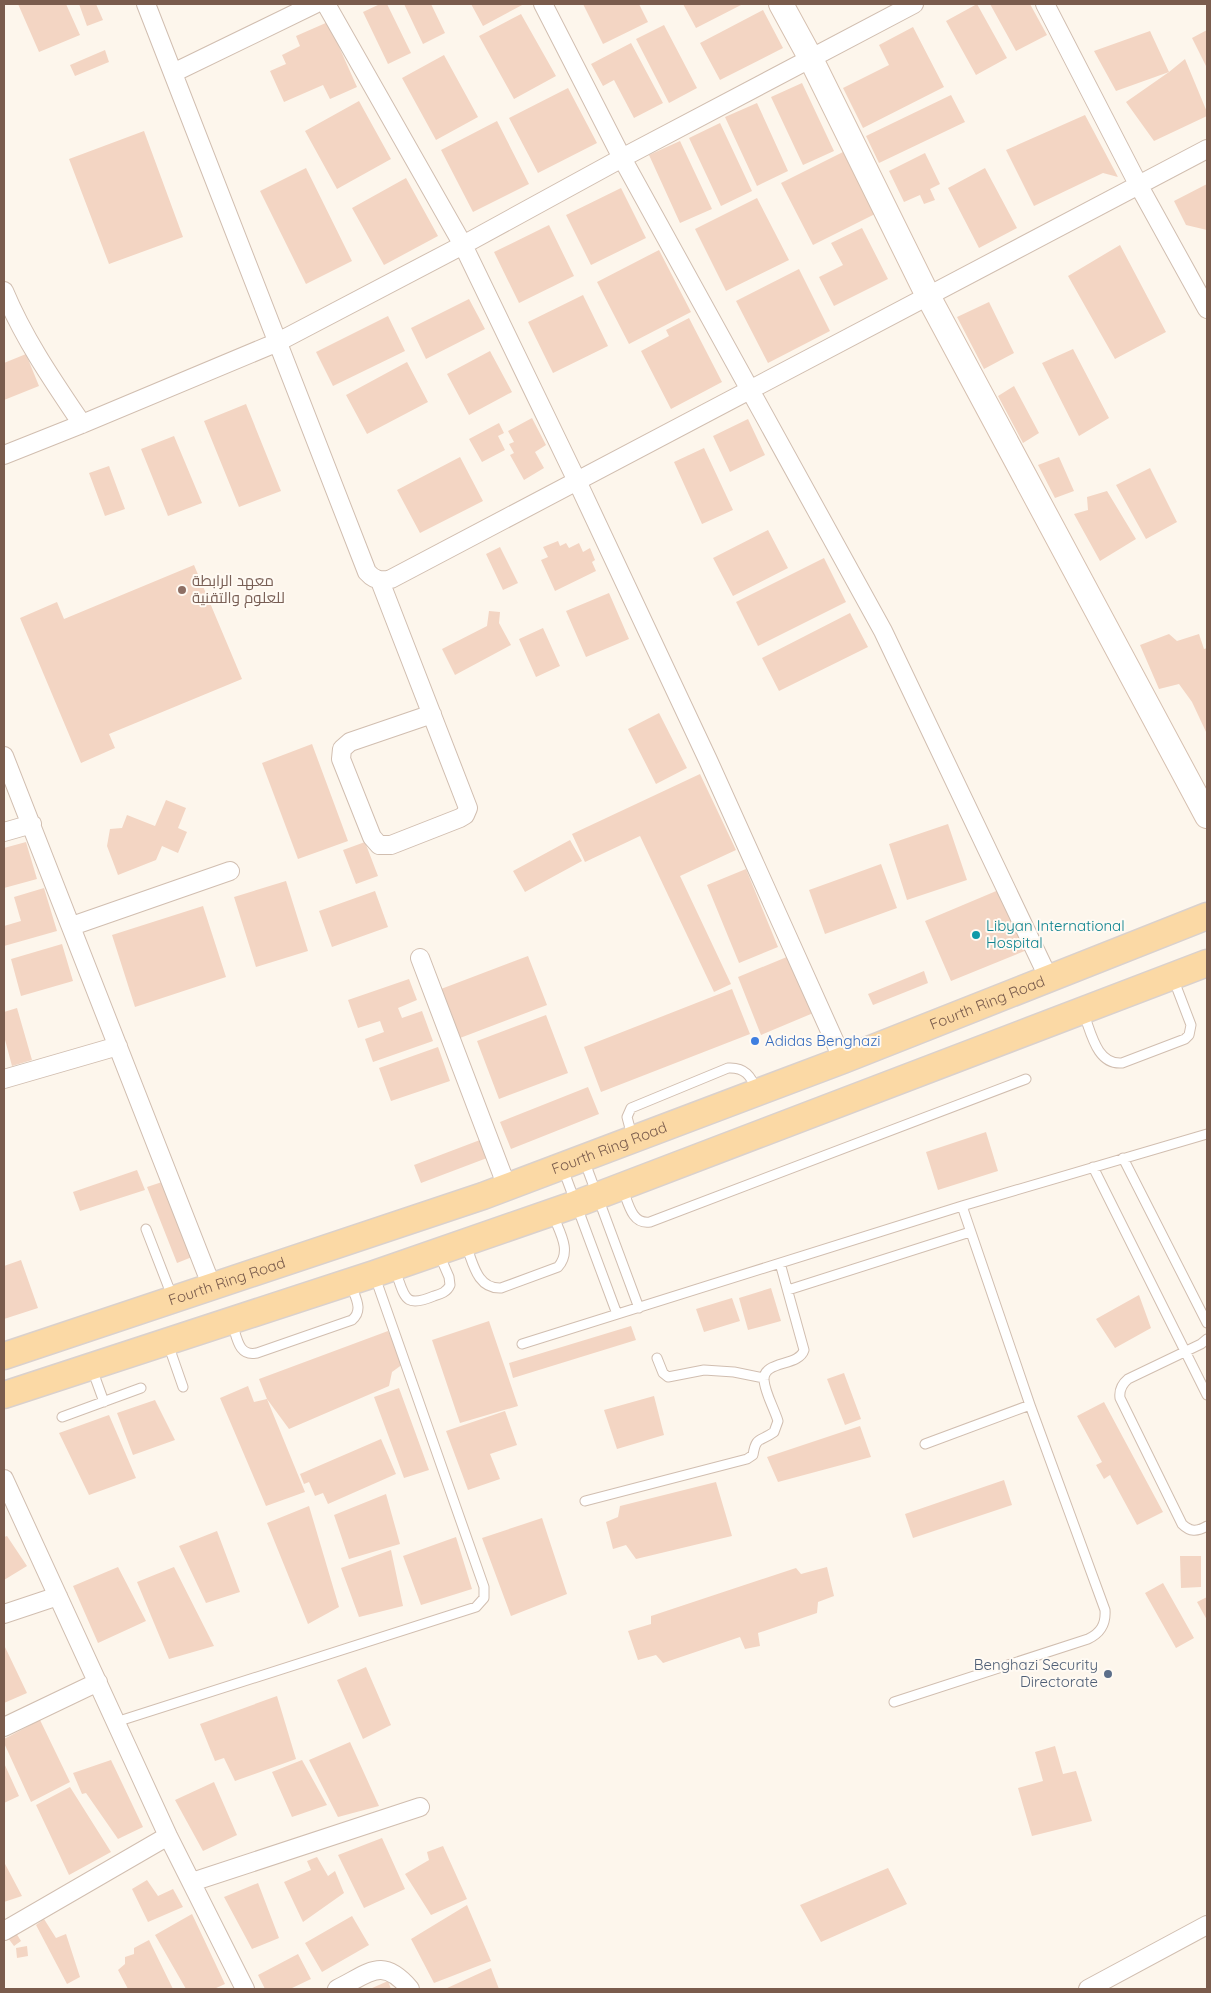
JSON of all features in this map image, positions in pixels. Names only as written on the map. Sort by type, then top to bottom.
[{"type":"main road","points":[[781,4],[811,59],[928,296],[1207,816]]},
{"type":"main road","name":"Fourth Ring Road","points":[[4,1356],[507,1187],[843,1060],[1207,916]]},
{"type":"main road","points":[[4,1395],[373,1275],[587,1200],[1207,963]]},
{"type":"street","points":[[146,4],[367,572],[375,579],[380,580],[391,579],[1207,149]]},
{"type":"street","points":[[173,73],[316,4]]},
{"type":"street","points":[[326,4],[463,245],[577,481],[708,760],[843,1060]]},
{"type":"street","points":[[543,4],[622,158],[752,390],[883,632],[1050,979]]},
{"type":"street","points":[[4,455],[278,342],[914,4]]},
{"type":"street","points":[[1045,4],[1139,186],[1207,309]]},
{"type":"street","points":[[4,291],[20,327],[36,356],[82,424]]},
{"type":"street","points":[[380,580],[467,803],[467,812],[460,818],[400,842],[385,846],[379,845],[372,837],[341,759],[342,749],[350,742],[432,714]]},
{"type":"street","points":[[4,756],[212,1287]]},
{"type":"street","points":[[4,832],[32,824]]},
{"type":"street","points":[[72,926],[230,871]]},
{"type":"street","points":[[420,958],[507,1187]]},
{"type":"street","points":[[4,1079],[118,1046]]},
{"type":"street","points":[[4,1479],[168,1836],[245,1989]]},
{"type":"street","points":[[4,1614],[58,1596]]},
{"type":"street","points":[[4,1727],[98,1682]]},
{"type":"street","points":[[192,1882],[420,1807]]},
{"type":"street","points":[[4,1931],[168,1836]]},
{"type":"street","points":[[1088,1989],[1207,1925]]},
{"type":"street","points":[[337,1989],[378,1969],[390,1971],[398,1976],[410,1989]]},
{"type":"lane","points":[[1082,1012],[1101,1056],[1110,1063],[1122,1063],[1167,1046],[1185,1039],[1190,1030],[1190,1020],[1173,977]]},
{"type":"lane","points":[[622,1187],[633,1215],[642,1222],[650,1222],[1026,1078]]},
{"type":"lane","points":[[522,1344],[962,1206],[1207,1134]]},
{"type":"lane","points":[[1123,1158],[1207,1323]]},
{"type":"lane","points":[[573,1162],[587,1200],[617,1314]]},
{"type":"lane","points":[[573,1162],[587,1200],[640,1308]]},
{"type":"lane","points":[[1093,1167],[1207,1395]]},
{"type":"lane","points":[[894,1702],[1088,1639],[1098,1633],[1105,1623],[1105,1610],[1030,1405],[962,1206]]},
{"type":"lane","points":[[465,1242],[479,1277],[488,1286],[501,1288],[558,1267],[562,1262],[565,1249],[552,1212]]},
{"type":"lane","points":[[146,1229],[174,1300]]},
{"type":"lane","points":[[788,1290],[970,1232]]},
{"type":"lane","points":[[373,1275],[406,1298],[413,1302],[420,1302],[446,1292],[450,1285],[449,1277],[438,1252]]},
{"type":"lane","points":[[764,1378],[771,1368],[800,1358],[804,1350],[780,1263]]},
{"type":"lane","points":[[232,1321],[241,1349],[247,1353],[257,1353],[352,1320],[356,1316],[373,1275]]},
{"type":"lane","points":[[116,1722],[476,1607],[484,1598],[484,1588],[373,1275]]},
{"type":"lane","points":[[1207,1339],[1201,1344],[1128,1379],[1121,1388],[1120,1398],[1182,1524],[1191,1531],[1197,1531],[1207,1526]]},
{"type":"lane","points":[[166,1342],[183,1387]]},
{"type":"lane","points":[[657,1358],[663,1373],[668,1376],[704,1370],[734,1372],[764,1378]]},
{"type":"lane","points":[[90,1366],[104,1402]]},
{"type":"lane","points":[[584,1501],[750,1458],[753,1455],[755,1442],[774,1432],[778,1425],[764,1378]]},
{"type":"lane","points":[[62,1417],[141,1388]]},
{"type":"lane","points":[[926,1444],[1030,1405]]},
{"type":"building","points":[[18,4],[66,4],[80,35],[39,52]]},
{"type":"building","points":[[79,4],[96,4],[103,20],[87,26]]},
{"type":"building","points":[[380,4],[387,4],[411,53],[388,64],[363,12]]},
{"type":"building","points":[[404,4],[431,4],[445,33],[423,44]]},
{"type":"building","points":[[471,4],[524,4],[483,26]]},
{"type":"building","points":[[583,4],[639,4],[648,22],[603,44]]},
{"type":"building","points":[[683,4],[743,4],[696,28]]},
{"type":"building","points":[[977,4],[1007,58],[976,75],[946,21]]},
{"type":"building","points":[[990,4],[1030,4],[1047,35],[1016,51]]},
{"type":"building","points":[[763,10],[783,48],[720,80],[700,43]]},
{"type":"building","points":[[521,14],[556,76],[514,99],[479,36]]},
{"type":"building","points":[[328,22],[357,87],[330,99],[323,85],[284,102],[270,71],[286,64],[282,55],[300,46],[296,36]]},
{"type":"building","points":[[664,25],[697,88],[669,103],[636,39]]},
{"type":"building","points":[[913,27],[944,87],[863,128],[843,88],[889,65],[879,45]]},
{"type":"building","points":[[1207,30],[1207,68],[1192,38]]},
{"type":"building","points":[[1150,31],[1169,72],[1116,91],[1094,51]]},
{"type":"building","points":[[631,43],[663,103],[634,118],[614,80],[603,86],[591,64]]},
{"type":"building","points":[[105,50],[109,62],[75,76],[70,65]]},
{"type":"building","points":[[444,55],[478,117],[436,140],[402,78]]},
{"type":"building","points":[[1185,59],[1207,116],[1154,141],[1126,102]]},
{"type":"building","points":[[802,83],[834,151],[803,165],[771,97]]},
{"type":"building","points":[[568,88],[597,143],[538,173],[509,118]]},
{"type":"building","points":[[951,95],[965,122],[879,163],[866,136]]},
{"type":"building","points":[[359,101],[391,159],[337,189],[305,131]]},
{"type":"building","points":[[757,103],[788,171],[757,186],[725,117]]},
{"type":"building","points":[[1085,115],[1118,177],[1103,173],[1034,206],[1006,150]]},
{"type":"building","points":[[497,121],[529,184],[473,212],[441,150]]},
{"type":"building","points":[[720,123],[752,191],[721,206],[689,138]]},
{"type":"building","points":[[144,131],[183,237],[109,264],[69,159]]},
{"type":"building","points":[[680,141],[712,209],[680,223],[649,155]]},
{"type":"building","points":[[843,152],[875,214],[813,245],[781,183]]},
{"type":"building","points":[[925,153],[940,184],[930,189],[935,200],[924,204],[920,195],[904,202],[889,171]]},
{"type":"building","points":[[306,168],[352,261],[306,284],[260,191]]},
{"type":"building","points":[[985,168],[1017,228],[979,248],[948,188]]},
{"type":"building","points":[[406,178],[438,236],[384,265],[352,208]]},
{"type":"building","points":[[1207,184],[1207,230],[1186,225],[1174,201]]},
{"type":"building","points":[[621,188],[646,238],[591,265],[566,215]]},
{"type":"building","points":[[757,198],[789,260],[726,291],[695,229]]},
{"type":"building","points":[[549,225],[574,276],[519,303],[494,252]]},
{"type":"building","points":[[862,228],[888,279],[834,306],[819,277],[843,265],[831,243]]},
{"type":"building","points":[[1120,245],[1166,332],[1115,359],[1068,276]]},
{"type":"building","points":[[659,250],[691,312],[629,344],[597,282]]},
{"type":"building","points":[[799,269],[830,331],[768,363],[736,301]]},
{"type":"building","points":[[583,295],[608,346],[553,373],[528,322]]},
{"type":"building","points":[[469,299],[485,329],[426,359],[411,328]]},
{"type":"building","points":[[989,302],[1014,353],[984,369],[957,317]]},
{"type":"building","points":[[388,316],[405,351],[333,386],[316,352]]},
{"type":"building","points":[[689,318],[722,382],[671,409],[641,351],[669,336],[666,330]]},
{"type":"building","points":[[1073,349],[1109,418],[1079,436],[1042,363]]},
{"type":"building","points":[[490,351],[512,392],[469,415],[447,374]]},
{"type":"building","points":[[26,354],[39,386],[4,400],[4,363]]},
{"type":"building","points":[[407,362],[428,402],[367,434],[346,395]]},
{"type":"building","points":[[1014,386],[1039,433],[1023,443],[998,396]]},
{"type":"building","points":[[246,404],[281,491],[239,507],[204,421]]},
{"type":"building","points":[[532,418],[546,445],[535,452],[544,468],[524,480],[510,455],[514,453],[509,444],[514,442],[508,431]]},
{"type":"building","points":[[748,419],[765,455],[730,472],[713,436]]},
{"type":"building","points":[[499,423],[504,433],[498,436],[505,450],[482,462],[469,439]]},
{"type":"building","points":[[174,436],[202,503],[168,516],[141,449]]},
{"type":"building","points":[[704,448],[733,510],[702,524],[674,462]]},
{"type":"building","points":[[460,457],[483,501],[420,533],[397,490]]},
{"type":"building","points":[[1059,457],[1074,491],[1055,498],[1038,465]]},
{"type":"building","points":[[109,466],[125,509],[105,516],[89,473]]},
{"type":"building","points":[[1150,468],[1177,522],[1146,539],[1116,485]]},
{"type":"building","points":[[1107,491],[1136,539],[1100,561],[1074,514],[1088,510],[1087,497]]},
{"type":"building","points":[[768,530],[788,568],[733,596],[713,558]]},
{"type":"building","points":[[558,541],[560,546],[566,543],[569,548],[579,543],[583,552],[590,548],[595,560],[592,562],[596,571],[555,591],[541,560],[548,557],[543,547]]},
{"type":"building","points":[[500,547],[518,583],[503,590],[486,554]]},
{"type":"building","points":[[824,558],[846,602],[758,646],[736,602]]},
{"type":"building","points":[[194,565],[242,679],[109,734],[115,748],[81,763],[20,618],[57,602],[64,619]]},
{"type":"building","points":[[609,593],[629,639],[586,657],[566,611]]},
{"type":"building","points":[[489,611],[500,612],[499,623],[511,645],[455,675],[442,649],[487,626]]},
{"type":"building","points":[[850,613],[868,647],[779,691],[762,658]]},
{"type":"building","points":[[543,628],[560,666],[536,677],[519,639]]},
{"type":"building","points":[[1169,634],[1177,641],[1199,634],[1204,649],[1207,648],[1207,734],[1192,702],[1179,684],[1159,689],[1140,645]]},
{"type":"building","points":[[659,713],[687,768],[656,784],[628,729]]},
{"type":"building","points":[[312,744],[348,841],[298,859],[262,763]]},
{"type":"building","points":[[700,774],[736,850],[680,876],[731,984],[714,992],[640,836],[585,862],[572,834]]},
{"type":"building","points":[[166,800],[186,808],[178,828],[187,832],[178,853],[162,846],[156,860],[118,875],[107,846],[110,829],[122,828],[127,815],[155,826]]},
{"type":"building","points":[[948,824],[967,880],[907,900],[889,844]]},
{"type":"building","points":[[570,840],[582,861],[525,892],[513,871]]},
{"type":"building","points":[[26,842],[37,879],[4,888],[4,848]]},
{"type":"building","points":[[365,842],[378,876],[356,884],[343,850]]},
{"type":"building","points":[[881,864],[897,908],[825,934],[809,890]]},
{"type":"building","points":[[746,869],[778,947],[739,963],[707,885]]},
{"type":"building","points":[[286,881],[308,951],[256,967],[234,897]]},
{"type":"building","points":[[44,888],[57,931],[4,946],[4,926],[21,921],[14,897]]},
{"type":"building","name":"Libyan International Hospital","points":[[1001,889],[1027,950],[951,981],[925,921]]},
{"type":"building","points":[[375,891],[388,927],[332,947],[319,911]]},
{"type":"building","points":[[203,906],[226,977],[135,1007],[112,935]]},
{"type":"building","points":[[62,944],[73,981],[21,996],[11,959]]},
{"type":"building","points":[[794,954],[818,1011],[761,1035],[738,977]]},
{"type":"building","points":[[528,956],[547,1005],[460,1038],[441,989]]},
{"type":"building","points":[[924,971],[928,983],[873,1005],[868,994]]},
{"type":"building","points":[[409,979],[417,1000],[398,1008],[402,1018],[422,1011],[433,1041],[373,1062],[365,1039],[384,1032],[380,1021],[358,1028],[348,1000]]},
{"type":"building","points":[[732,989],[750,1034],[601,1092],[584,1047]]},
{"type":"building","points":[[17,1008],[32,1060],[12,1066],[4,1036],[4,1012]]},
{"type":"building","points":[[546,1015],[568,1073],[499,1099],[477,1041]]},
{"type":"building","points":[[438,1047],[450,1081],[391,1101],[379,1068]]},
{"type":"building","points":[[588,1087],[599,1114],[511,1149],[500,1122]]},
{"type":"building","points":[[986,1132],[998,1171],[938,1190],[926,1152]]},
{"type":"building","points":[[480,1140],[487,1158],[421,1183],[414,1165]]},
{"type":"building","points":[[137,1170],[145,1190],[80,1211],[73,1192]]},
{"type":"building","points":[[162,1182],[192,1257],[177,1263],[147,1187]]},
{"type":"building","points":[[21,1260],[38,1308],[4,1319],[4,1266]]},
{"type":"building","points":[[771,1288],[781,1321],[748,1330],[739,1298]]},
{"type":"building","points":[[1139,1295],[1151,1328],[1115,1348],[1096,1319]]},
{"type":"building","points":[[732,1298],[740,1321],[704,1332],[696,1309]]},
{"type":"building","points":[[489,1321],[518,1406],[460,1423],[432,1340]]},
{"type":"building","points":[[631,1326],[636,1340],[513,1378],[509,1363]]},
{"type":"building","points":[[388,1331],[403,1364],[392,1372],[389,1386],[289,1429],[267,1399],[259,1379]]},
{"type":"building","points":[[844,1373],[861,1419],[845,1425],[827,1379]]},
{"type":"building","points":[[248,1386],[254,1402],[267,1399],[305,1492],[266,1506],[220,1398]]},
{"type":"building","points":[[399,1388],[429,1470],[404,1478],[374,1397]]},
{"type":"building","points":[[654,1396],[664,1435],[617,1449],[604,1410]]},
{"type":"building","points":[[155,1400],[175,1440],[133,1455],[117,1413]]},
{"type":"building","points":[[1104,1402],[1163,1512],[1137,1525],[1110,1475],[1104,1479],[1096,1465],[1102,1462],[1077,1416]]},
{"type":"building","points":[[505,1411],[517,1445],[490,1454],[500,1479],[468,1490],[446,1431]]},
{"type":"building","points":[[109,1415],[136,1478],[89,1495],[59,1433]]},
{"type":"building","points":[[860,1426],[871,1457],[778,1482],[767,1457]]},
{"type":"building","points":[[381,1439],[396,1474],[328,1504],[323,1493],[315,1496],[309,1482],[304,1484],[300,1474]]},
{"type":"building","points":[[1004,1480],[1012,1505],[913,1538],[905,1514]]},
{"type":"building","points":[[716,1482],[732,1536],[636,1559],[626,1545],[613,1549],[606,1522],[618,1517],[620,1506]]},
{"type":"building","points":[[386,1494],[400,1544],[349,1559],[334,1515]]},
{"type":"building","points":[[309,1506],[339,1607],[308,1624],[267,1523]]},
{"type":"building","points":[[542,1518],[567,1594],[511,1616],[482,1538]]},
{"type":"building","points":[[217,1531],[240,1592],[206,1603],[179,1546]]},
{"type":"building","points":[[7,1536],[27,1566],[4,1580],[4,1537]]},
{"type":"building","points":[[456,1537],[472,1589],[421,1605],[403,1556]]},
{"type":"building","points":[[391,1550],[403,1606],[359,1617],[341,1568]]},
{"type":"building","points":[[1180,1556],[1201,1556],[1201,1587],[1181,1588]]},
{"type":"building","points":[[118,1567],[146,1621],[98,1643],[73,1586]]},
{"type":"building","points":[[174,1567],[214,1646],[169,1659],[137,1582]]},
{"type":"building","points":[[827,1567],[834,1596],[818,1602],[817,1613],[758,1633],[760,1646],[745,1649],[740,1637],[663,1663],[656,1655],[638,1660],[628,1631],[651,1624],[651,1616],[796,1568],[801,1574]]},
{"type":"building","points":[[1163,1583],[1194,1638],[1176,1648],[1145,1593]]},
{"type":"building","points":[[1207,1597],[1207,1620],[1197,1602]]},
{"type":"building","points":[[4,1645],[27,1693],[4,1703]]},
{"type":"building","points":[[366,1667],[391,1725],[363,1739],[337,1680]]},
{"type":"building","points":[[277,1696],[296,1759],[235,1781],[224,1758],[215,1761],[200,1724]]},
{"type":"building","points":[[40,1720],[70,1782],[31,1802],[4,1743],[4,1739]]},
{"type":"building","points":[[350,1742],[379,1806],[338,1817],[309,1760]]},
{"type":"building","points":[[1055,1746],[1063,1774],[1076,1771],[1092,1821],[1032,1836],[1018,1788],[1043,1781],[1035,1752]]},
{"type":"building","points":[[111,1760],[143,1827],[118,1839],[86,1793],[82,1794],[73,1773]]},
{"type":"building","points":[[302,1760],[327,1805],[292,1817],[272,1772]]},
{"type":"building","points":[[4,1763],[19,1796],[4,1803]]},
{"type":"building","points":[[214,1782],[237,1835],[203,1851],[175,1800]]},
{"type":"building","points":[[70,1787],[111,1852],[69,1875],[36,1805]]},
{"type":"building","points":[[382,1838],[405,1889],[364,1908],[338,1855]]},
{"type":"building","points":[[443,1846],[467,1899],[431,1915],[405,1874],[429,1860],[427,1852]]},
{"type":"building","points":[[317,1857],[328,1876],[335,1871],[344,1893],[303,1922],[284,1882],[311,1870],[307,1861]]},
{"type":"building","points":[[4,1862],[22,1896],[4,1902]]},
{"type":"building","points":[[888,1868],[907,1904],[821,1942],[800,1905]]},
{"type":"building","points":[[147,1880],[158,1896],[173,1889],[183,1907],[148,1922],[132,1889]]},
{"type":"building","points":[[258,1883],[279,1938],[252,1949],[224,1897]]},
{"type":"building","points":[[467,1905],[491,1961],[434,1983],[411,1939]]},
{"type":"building","points":[[192,1914],[225,1984],[214,1989],[186,1989],[155,1935]]},
{"type":"building","points":[[352,1916],[369,1945],[322,1972],[305,1943]]},
{"type":"building","points":[[44,1919],[56,1938],[66,1934],[80,1977],[67,1984],[36,1925]]},
{"type":"building","points":[[13,1928],[21,1941],[14,1946],[5,1934]]},
{"type":"building","points":[[149,1940],[173,1989],[128,1989],[118,1970],[125,1964],[125,1957],[134,1954],[134,1948]]},
{"type":"building","points":[[27,1946],[28,1956],[17,1958],[16,1948]]},
{"type":"building","points":[[298,1954],[311,1979],[290,1989],[265,1989],[258,1975]]},
{"type":"building","points":[[491,1968],[499,1989],[445,1989]]},
{"type":"building","points":[[388,1981],[391,1989],[370,1989]]},
{"type":"place","name":"معهد الرابطة للعلوم والتقنية","points":[[182,590]]},
{"type":"place","name":"Libyan International Hospital","points":[[976,935]]},
{"type":"place","name":"Adidas Benghazi","points":[[755,1041]]},
{"type":"place","name":"Benghazi Security Directorate","points":[[1108,1674]]}]
